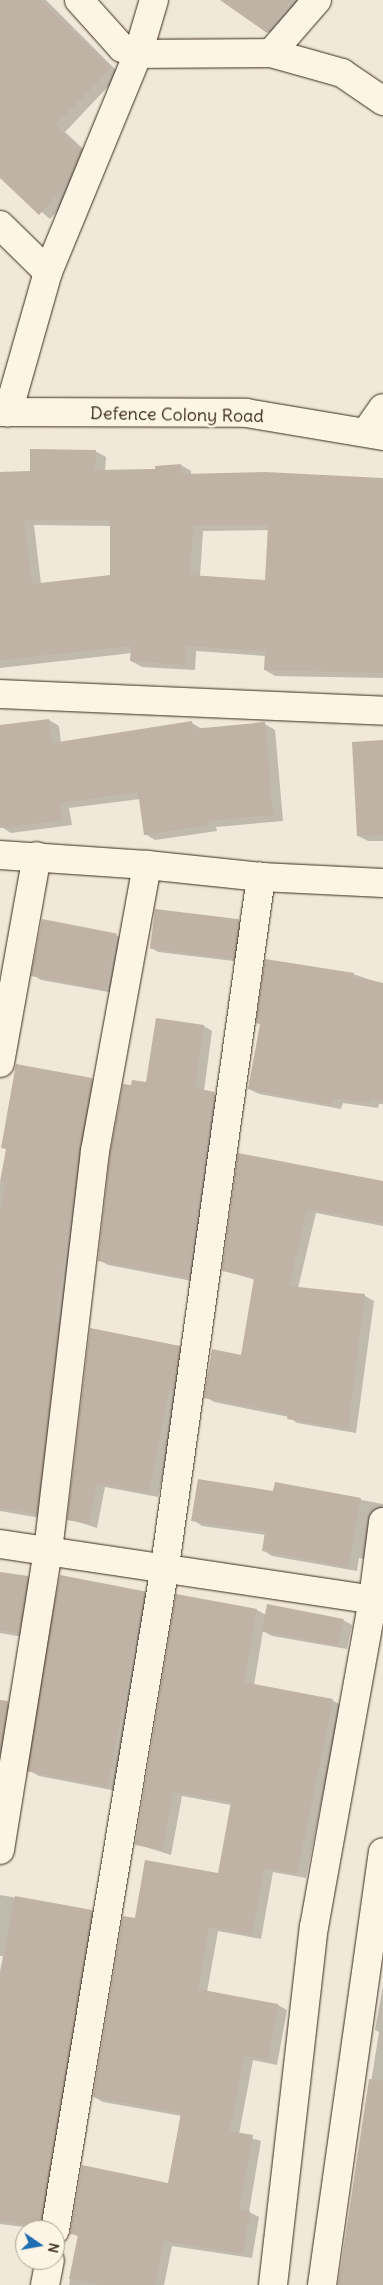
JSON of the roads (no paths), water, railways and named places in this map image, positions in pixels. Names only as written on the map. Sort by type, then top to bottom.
[{"type":"street","points":[[79,0],[122,48],[138,54],[271,53],[342,73],[383,101]]},
{"type":"street","points":[[4,412],[48,272],[138,54],[154,0]]},
{"type":"street","points":[[271,53],[317,0]]},
{"type":"street","points":[[0,225],[48,272]]},
{"type":"street","points":[[374,434],[383,408]]},
{"type":"street","name":"Defence Colony Road","points":[[4,412],[246,413],[374,434]]},
{"type":"street","points":[[0,694],[383,712]]},
{"type":"street","points":[[0,855],[37,856],[147,865],[260,877],[383,883]]},
{"type":"street","points":[[0,1063],[37,856]]},
{"type":"street","points":[[0,1850],[48,1551],[95,1151],[147,865]]},
{"type":"street","points":[[56,2220],[164,1566],[260,877]]},
{"type":"street","points":[[272,2285],[314,1927],[378,1600],[383,1522]]},
{"type":"street","points":[[0,1544],[164,1566],[378,1600]]},
{"type":"street","points":[[322,2285],[383,1852]]},
{"type":"street","points":[[45,2285],[48,2270]]}]
